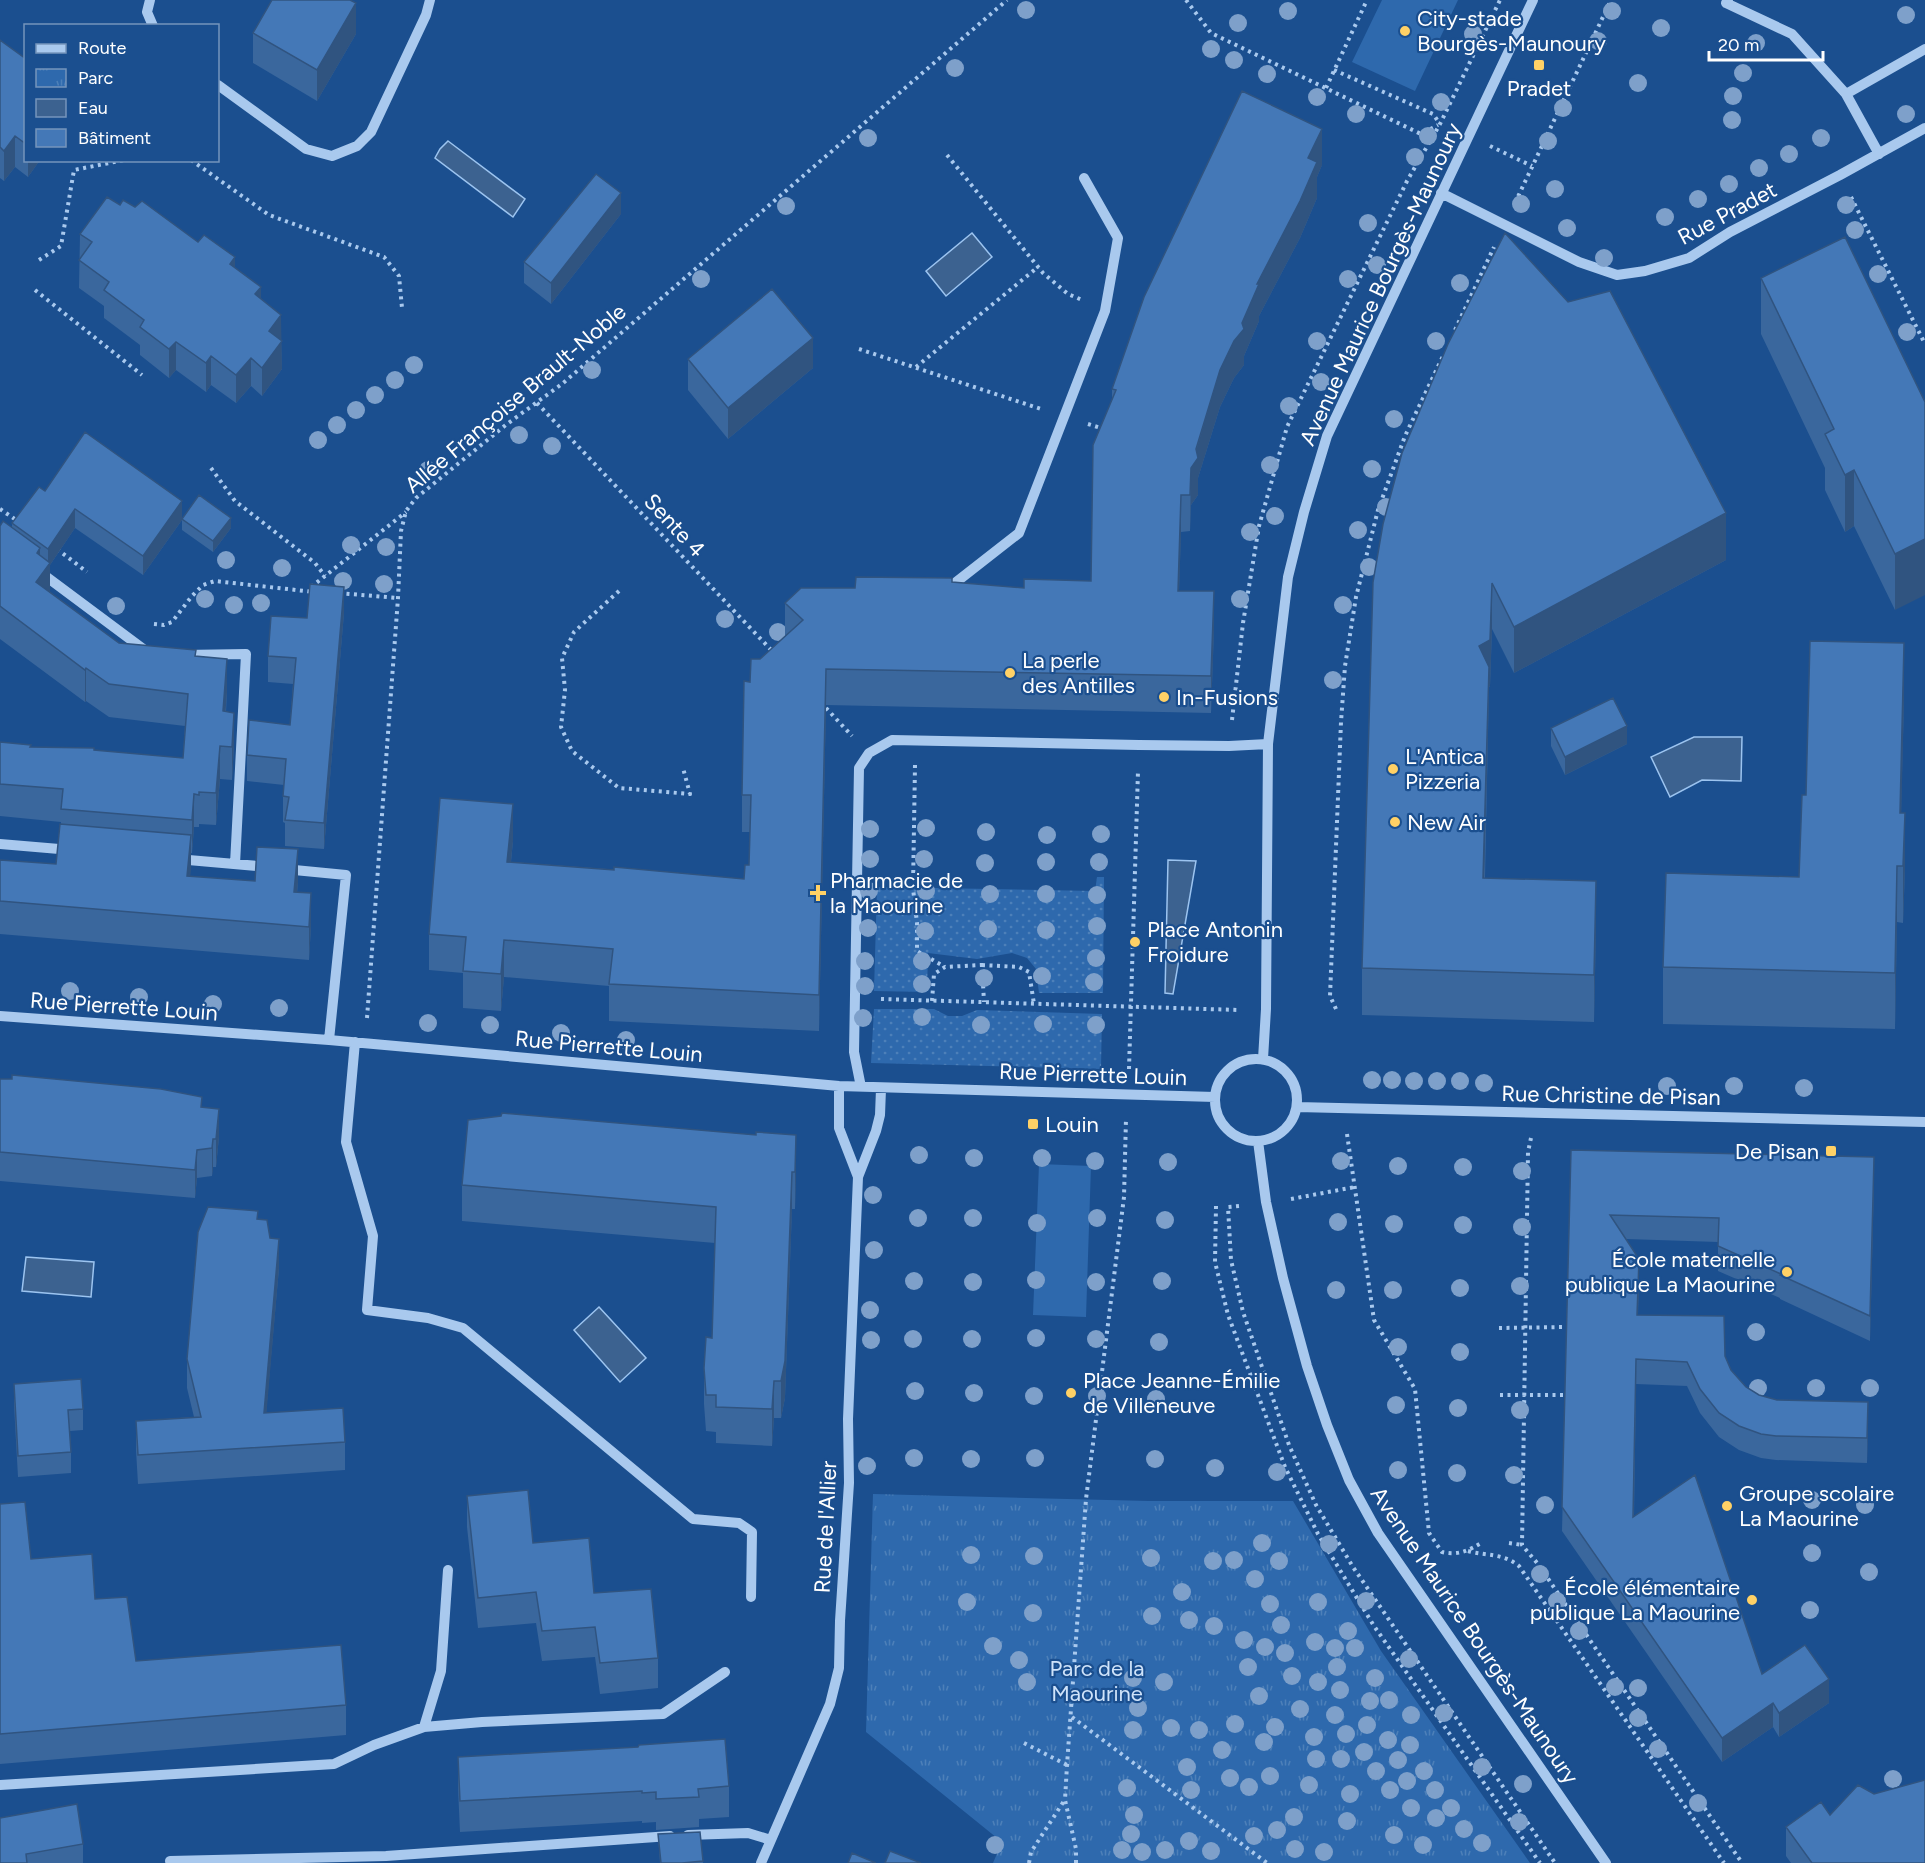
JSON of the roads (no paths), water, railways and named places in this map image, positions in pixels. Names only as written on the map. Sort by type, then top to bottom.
[{"type":"street","points":[[150,0],[147,12],[152,24]]},
{"type":"street","points":[[219,86],[306,149],[332,156],[357,146],[371,132],[426,15],[430,0]]},
{"type":"street","name":"Avenue Maurice Bourgès-Maunoury","points":[[1263,1059],[1266,1009],[1268,744],[1288,577],[1304,512],[1328,436],[1533,0]]},
{"type":"street","points":[[1728,0],[1726,3],[1792,34],[1846,94],[1879,154]]},
{"type":"street","points":[[1846,94],[1925,49]]},
{"type":"street","name":"Rue Pradet","points":[[1441,193],[1579,262],[1617,275],[1645,271],[1689,258],[1730,232],[1925,129]]},
{"type":"street","points":[[941,594],[1019,533],[1105,311],[1118,238],[1084,178]]},
{"type":"street","points":[[28,563],[152,655],[164,655]]},
{"type":"street","points":[[176,655],[246,654],[236,864]]},
{"type":"street","points":[[861,1087],[854,1052],[859,768],[869,753],[892,740],[1228,746],[1268,744]]},
{"type":"street","points":[[0,844],[82,851]]},
{"type":"street","points":[[165,858],[346,875],[329,1040]]},
{"type":"street","name":"Rue Pierrette Louin","points":[[0,1016],[355,1042],[881,1089],[1126,1093],[1215,1097]]},
{"type":"street","points":[[355,1042],[346,1142],[373,1236],[367,1310],[428,1318],[463,1328],[693,1519],[740,1522],[752,1532],[752,1598]]},
{"type":"street","points":[[1263,1059],[1283,1069],[1292,1080],[1297,1093],[1297,1107],[1292,1120],[1283,1131],[1272,1138],[1258,1141],[1244,1140],[1232,1134],[1222,1123],[1216,1111],[1215,1097],[1218,1084],[1226,1072],[1236,1064],[1263,1059]]},
{"type":"street","name":"Rue de l'Allier","points":[[839,1086],[839,1128],[858,1177]]},
{"type":"street","name":"Rue de l'Allier","points":[[761,1863],[830,1704],[839,1668],[849,1483],[848,1419],[858,1177],[876,1131],[880,1115],[881,1089]]},
{"type":"street","name":"Rue Christine de Pisan","points":[[1297,1107],[1925,1122]]},
{"type":"street","name":"Avenue Maurice Bourgès-Maunoury","points":[[1258,1141],[1266,1202],[1283,1278],[1307,1366],[1349,1480],[1378,1533],[1606,1863]]},
{"type":"street","points":[[423,1727],[441,1671],[448,1570]]},
{"type":"street","points":[[0,1785],[334,1764],[374,1745],[423,1727],[482,1722],[663,1714],[724,1672]]},
{"type":"street","points":[[170,1861],[386,1856],[708,1834],[748,1833],[771,1840]]},
{"type":"water","points":[[448,141],[525,199],[513,217],[435,158]]},
{"type":"water","points":[[972,233],[992,257],[946,296],[926,271]]},
{"type":"water","points":[[1694,737],[1742,737],[1741,781],[1702,780],[1670,797],[1651,757]]},
{"type":"water","points":[[1168,860],[1196,861],[1173,994],[1165,993]]},
{"type":"water","points":[[26,1257],[94,1262],[91,1297],[22,1291]]},
{"type":"water","points":[[599,1307],[646,1358],[620,1382],[574,1330]]},
{"type":"place","name":"City-stade Bourgès-Maunoury","points":[[1405,31]]},
{"type":"place","name":"Pradet","points":[[1539,65]]},
{"type":"place","name":"La perle des Antilles","points":[[1010,673]]},
{"type":"place","name":"In-Fusions","points":[[1164,697]]},
{"type":"place","name":"L'Antica Pizzeria","points":[[1393,769]]},
{"type":"place","name":"New Air","points":[[1395,822]]},
{"type":"place","name":"Pharmacie de la Maourine","points":[[818,893]]},
{"type":"place","name":"Place Antonin Froidure","points":[[1135,942]]},
{"type":"place","name":"Louin","points":[[1033,1124]]},
{"type":"place","name":"De Pisan","points":[[1831,1151]]},
{"type":"place","name":"École maternelle publique La Maourine","points":[[1787,1272]]},
{"type":"place","name":"Place Jeanne-Émilie de Villeneuve","points":[[1071,1393]]},
{"type":"place","name":"Groupe scolaire La Maourine","points":[[1727,1506]]},
{"type":"place","name":"École élémentaire publique La Maourine","points":[[1752,1600]]},
{"type":"park label","name":"Parc de la Maourine","points":[[1097,1680]]}]
